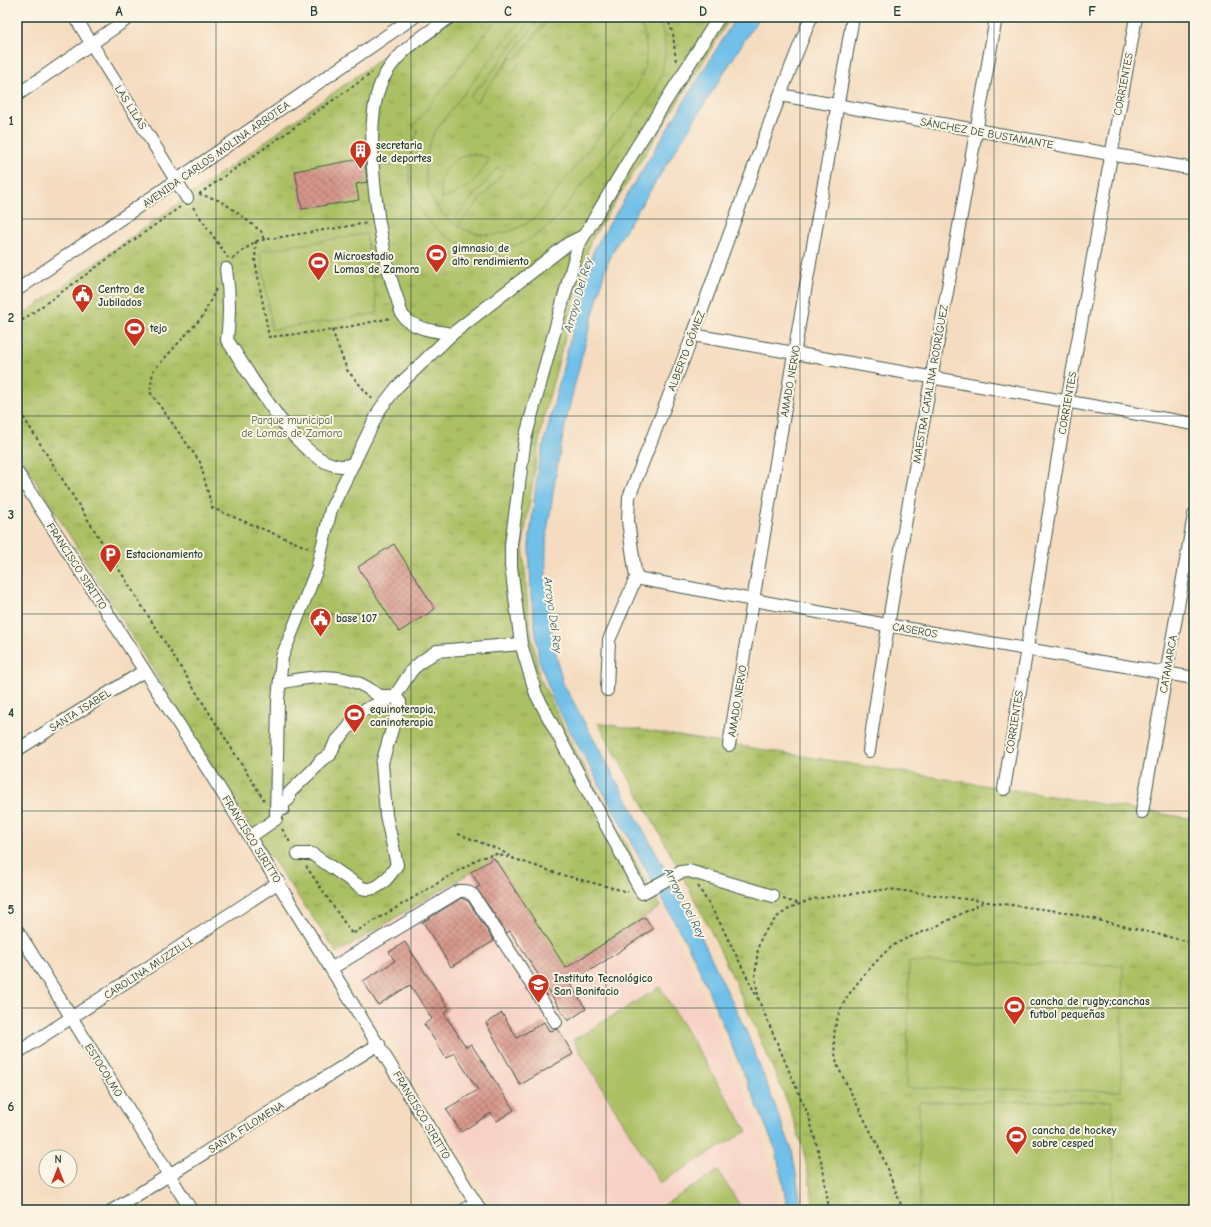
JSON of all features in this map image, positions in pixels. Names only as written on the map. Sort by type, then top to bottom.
[{"type":"street","name":"LAS LILAS","points":[[75,17],[188,199]]},
{"type":"street","points":[[17,95],[130,17]]},
{"type":"street","points":[[450,17],[398,55],[381,83],[374,113],[373,161],[382,248],[390,280],[404,317],[415,326],[452,334]]},
{"type":"street","points":[[718,17],[583,236],[574,257],[522,453],[510,556],[521,644],[527,668],[539,702],[644,892],[685,872],[773,896]]},
{"type":"street","name":"ALBERTO GÓMEZ","points":[[607,690],[610,636],[634,586],[636,578],[628,521],[629,497],[693,335],[780,95],[811,17]]},
{"type":"street","name":"AMADO NERVO","points":[[729,745],[794,354],[853,17]]},
{"type":"street","name":"MAESTRA CATALINA RODRÍGUEZ","points":[[869,751],[887,625],[977,131],[996,17]]},
{"type":"street","name":"CORRIENTES","points":[[1004,789],[1067,402],[1110,155],[1136,17]]},
{"type":"street","name":"AVENIDA CARLOS MOLINA ARROTEA","points":[[17,290],[177,181],[408,19]]},
{"type":"street","name":"SÁNCHEZ DE BUSTAMANTE","points":[[780,95],[1194,169]]},
{"type":"street","points":[[276,815],[282,657],[317,569],[331,510],[380,409],[397,387],[452,334],[569,243],[583,236]]},
{"type":"street","points":[[226,269],[230,294],[230,318],[227,340],[251,378],[287,429],[318,459],[337,467],[354,463]]},
{"type":"street","points":[[693,335],[1194,424]]},
{"type":"street","name":"FRANCISCO SIRITTO","points":[[17,472],[279,882],[478,1206]]},
{"type":"street","name":"CATAMARCA","points":[[1142,812],[1194,515]]},
{"type":"street","name":"CASEROS","points":[[636,578],[1026,650],[1194,678]]},
{"type":"street","points":[[250,837],[283,809],[282,804],[289,800],[289,793],[315,768],[321,760],[330,755],[335,743],[349,727],[356,714],[396,696],[412,670],[437,652],[521,644]]},
{"type":"street","name":"SANTA ISABEL","points":[[17,750],[144,671]]},
{"type":"street","points":[[280,683],[310,676],[337,678],[360,684],[379,697],[396,696]]},
{"type":"street","points":[[298,854],[312,854],[362,888],[369,890],[376,888],[389,876],[397,865],[386,815],[382,763],[400,702],[396,696]]},
{"type":"street","name":"CAROLINA MUZZILLI","points":[[17,1053],[279,882]]},
{"type":"street","points":[[332,968],[459,891],[466,891],[473,895],[556,1022]]},
{"type":"street","name":"ESTOCOLMO","points":[[17,930],[191,1210]]},
{"type":"street","name":"SANTA FILOMENA","points":[[113,1210],[379,1044]]},
{"type":"street","points":[[464,1210],[478,1206]]},
{"type":"path","points":[[667,17],[673,34],[678,81]]},
{"type":"path","points":[[17,324],[188,199],[199,194],[372,73]]},
{"type":"path","points":[[199,194],[222,202],[248,220],[253,226],[261,231],[264,240]]},
{"type":"path","points":[[188,199],[230,261],[256,242],[379,222]]},
{"type":"path","points":[[256,242],[255,260],[269,337],[332,330],[392,317]]},
{"type":"path","points":[[226,269],[203,316],[153,371],[150,392],[200,462],[212,508],[320,554]]},
{"type":"path","points":[[332,330],[347,370],[380,409]]},
{"type":"path","points":[[17,407],[276,815],[298,854],[352,934],[480,858],[496,854],[559,874],[622,891],[644,892]]},
{"type":"path","points":[[458,834],[498,850],[518,860]]},
{"type":"path","points":[[685,872],[719,922],[759,1000],[809,1118],[823,1168],[829,1210]]},
{"type":"path","points":[[759,1000],[755,967],[758,948],[762,935],[776,917],[792,907],[814,900],[889,889],[1065,912],[1194,943]]},
{"type":"path","points":[[773,896],[802,904]]},
{"type":"path","points":[[903,1210],[880,1150],[838,1067],[834,1044],[836,1020],[846,999],[859,981],[883,954],[895,944],[954,918],[983,902]]},
{"type":"shaded area","name":"Instituto Tecnológico San Bonifacio","points":[[494,858],[566,968],[660,907],[687,958],[763,1136],[778,1210],[498,1210],[337,953]]},
{"type":"green space","name":"Parque municipal de Lomas de Zamora","points":[[439,17],[731,17],[590,242],[542,424],[523,543],[528,614],[539,676],[576,752],[660,907],[566,968],[471,872],[337,953],[255,834],[17,451],[17,319]]},
{"type":"green space","points":[[498,17],[523,17],[435,131],[426,158],[427,183],[435,204],[449,221],[468,231],[491,235],[514,230],[538,215],[635,90],[640,81],[645,63],[646,45],[645,36],[638,17],[658,17],[664,38],[665,58],[660,78],[651,98],[551,224],[524,242],[496,249],[468,246],[444,234],[425,216],[413,192],[410,163],[418,131],[413,127]]},
{"type":"green space","points":[[534,17],[540,17],[476,103],[470,97],[479,85],[481,86]]},
{"type":"green space","points":[[548,17],[551,17],[517,60],[520,63],[512,73],[504,67],[512,57],[515,59]]},
{"type":"green space","points":[[470,154],[483,156],[489,159],[475,180],[459,192],[442,199],[441,183],[445,170],[455,160]]},
{"type":"green space","points":[[498,167],[504,172],[460,223],[455,218]]},
{"type":"green space","name":"Microestadio Lomas de Zamora","points":[[366,234],[378,313],[272,330],[260,251]]},
{"type":"green space","points":[[598,723],[1194,819],[1194,1210],[814,1210],[806,1163],[795,1123],[780,1084],[740,992],[682,875]]},
{"type":"green space","name":"cancha de rugby;canchas futbol pequeñas","points":[[909,962],[1123,965],[1121,1091],[907,1088]]},
{"type":"green space","points":[[660,987],[747,1131],[660,1183],[573,1040]]},
{"type":"green space","name":"cancha de hockey sobre cesped","points":[[1112,1101],[1113,1210],[920,1210],[919,1102]]},
{"type":"green space","points":[[718,1171],[743,1210],[656,1210]]},
{"type":"water","points":[[736,17],[759,17],[616,245],[605,270],[575,384],[556,471],[547,536],[546,582],[549,616],[563,683],[699,932],[747,1033],[792,1150],[802,1210],[788,1210],[776,1150],[695,959],[553,700],[539,660],[531,595],[529,544],[538,467],[594,249]]},
{"type":"building","points":[[365,158],[367,182],[356,184],[359,200],[302,209],[295,171]]},
{"type":"building","points":[[394,544],[435,609],[399,632],[358,567]]},
{"type":"building","points":[[494,858],[566,968],[645,917],[653,929],[570,984],[586,1009],[568,1021],[510,931],[507,933],[476,888],[480,886],[471,872]]},
{"type":"building","points":[[461,898],[468,901],[494,941],[451,967],[423,922]]},
{"type":"building","points":[[405,942],[449,1009],[444,1013],[466,1047],[471,1044],[514,1110],[497,1121],[491,1113],[461,1132],[446,1109],[478,1090],[454,1053],[446,1058],[424,1024],[432,1019],[410,985],[378,1005],[363,981],[395,961],[389,952]]},
{"type":"building","points":[[502,1013],[517,1038],[544,1022],[549,1031],[558,1029],[573,1054],[520,1085],[486,1023]]},
{"type":"place","name":"secretaria de deportes","points":[[361,170]]},
{"type":"place","name":"gimnasio de alto rendimiento","points":[[437,274]]},
{"type":"place","name":"Microestadio Lomas de Zamora","points":[[319,282]]},
{"type":"place","name":"Centro de Jubilados","points":[[82,314]]},
{"type":"place","name":"tejo","points":[[134,348]]},
{"type":"place","name":"Estacionamiento","points":[[111,574]]},
{"type":"place","name":"base 107","points":[[320,638]]},
{"type":"place","name":"equinoterapia, caninoterapia","points":[[354,734]]},
{"type":"place","name":"Instituto Tecnológico San Bonifacio","points":[[538,1004]]},
{"type":"place","name":"cancha de rugby;canchas futbol pequeñas","points":[[1015,1026]]},
{"type":"place","name":"cancha de hockey sobre cesped","points":[[1016,1156]]},
{"type":"water label","name":"Arroyo Del Rey","points":[[578,295]]},
{"type":"water label","name":"Arroyo Del Rey","points":[[553,615]]},
{"type":"water label","name":"Arroyo Del Rey","points":[[685,903]]}]
